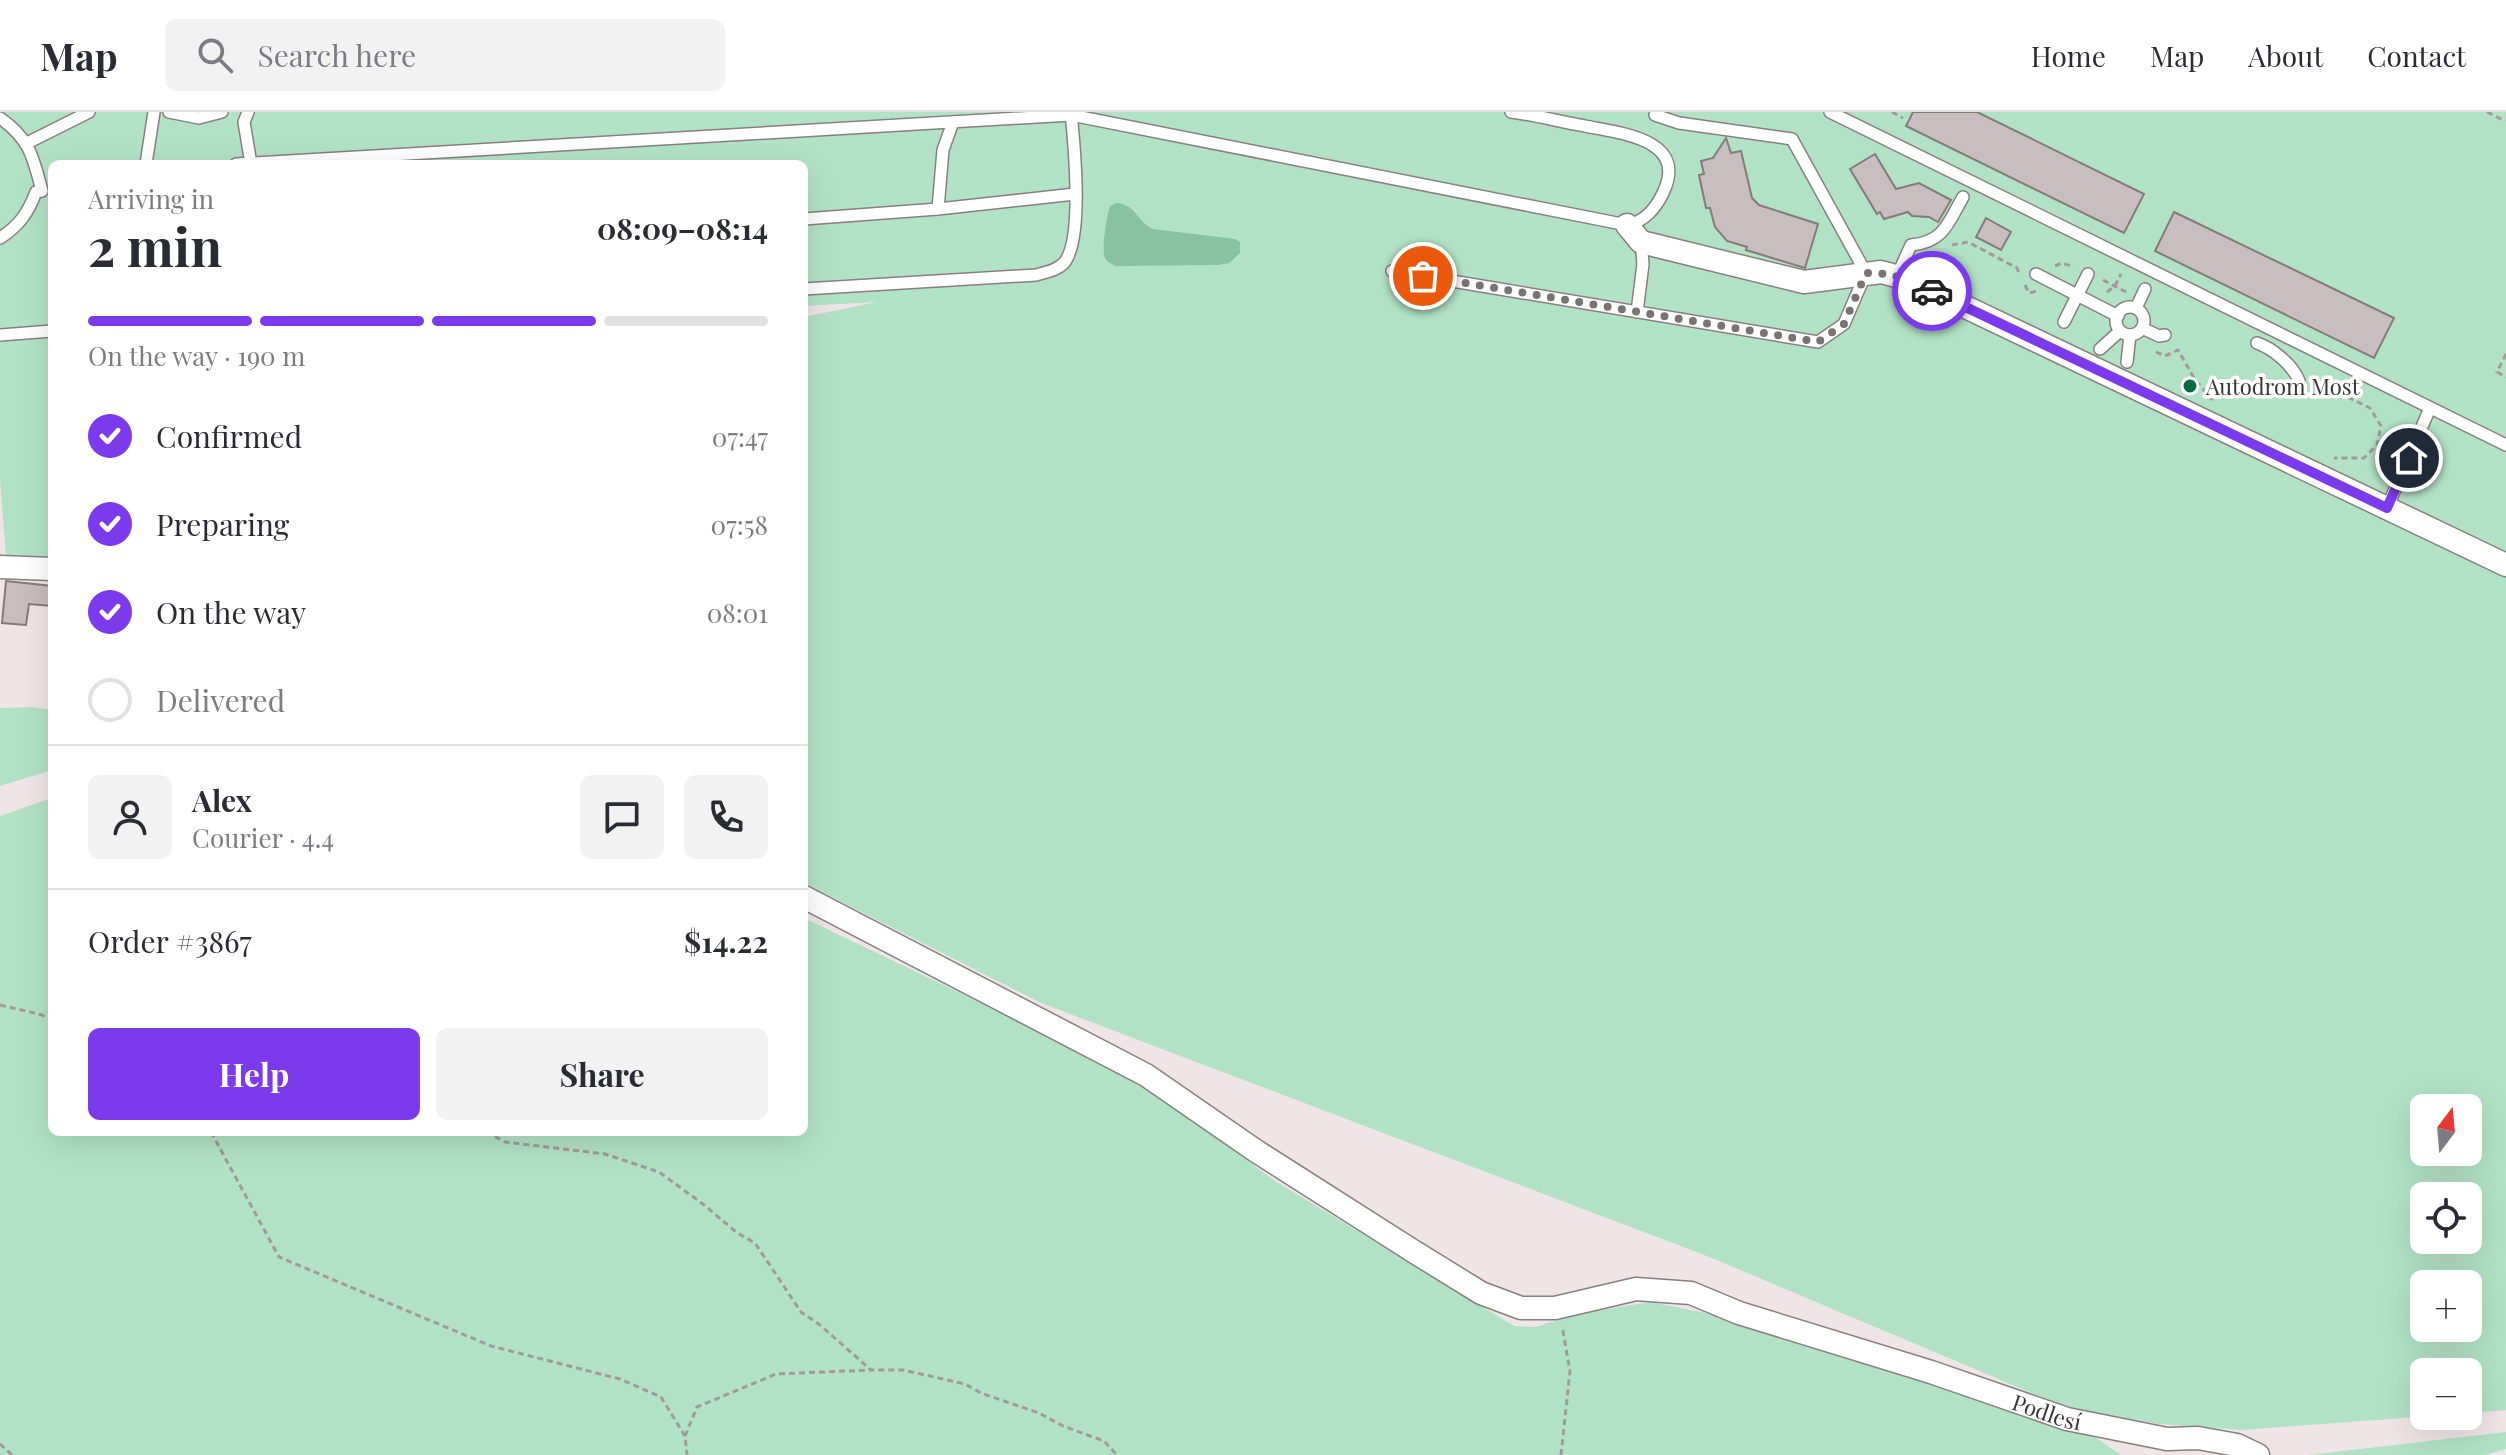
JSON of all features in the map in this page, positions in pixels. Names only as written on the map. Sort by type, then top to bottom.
[{"type":"street","points":[[1634,233],[1804,282],[1881,272],[1897,276],[2506,565]]},
{"type":"street","points":[[0,567],[48,569]]},
{"type":"street","name":"Podlesí","points":[[808,899],[1146,1075],[1256,1151],[1481,1293],[1521,1308],[1555,1308],[1636,1289],[1691,1293],[1739,1313],[2163,1447],[2198,1438],[2237,1445],[2258,1455]]},
{"type":"lane","points":[[27,143],[89,112]]},
{"type":"lane","points":[[147,160],[154,112]]},
{"type":"lane","points":[[169,112],[199,118],[222,112]]},
{"type":"lane","points":[[248,112],[244,122],[250,160]]},
{"type":"lane","points":[[1511,112],[1535,113],[1627,134],[1654,144],[1661,151],[1667,163],[1666,188],[1634,233],[1643,264],[1637,312]]},
{"type":"lane","points":[[1830,112],[2506,445]]},
{"type":"lane","points":[[1392,271],[1818,342],[1844,324],[1866,273],[1792,139],[1679,123],[1652,113]]},
{"type":"lane","points":[[302,160],[1071,114],[1634,233]]},
{"type":"lane","points":[[808,289],[1036,275],[1056,270],[1067,260],[1073,240],[1075,151],[1071,114]]},
{"type":"lane","points":[[0,118],[17,130],[31,149],[47,190],[36,192],[28,213],[14,229],[0,238]]},
{"type":"lane","points":[[938,209],[943,150],[953,122]]},
{"type":"lane","points":[[808,219],[1075,194]]},
{"type":"lane","points":[[1897,276],[1911,245],[1924,244],[1944,231],[1963,197]]},
{"type":"lane","points":[[2036,274],[2118,316]]},
{"type":"lane","points":[[2064,322],[2088,274]]},
{"type":"lane","points":[[2136,308],[2145,289]]},
{"type":"lane","points":[[2127,362],[2125,333],[2117,322],[2118,316],[2125,308],[2136,308],[2144,317],[2142,328]]},
{"type":"lane","points":[[2100,349],[2125,333],[2142,328],[2159,336],[2165,335]]},
{"type":"lane","points":[[0,335],[48,331]]},
{"type":"lane","points":[[2257,343],[2266,346],[2295,371],[2299,381]]},
{"type":"lane","points":[[2387,508],[2430,408]]},
{"type":"path","points":[[1892,112],[1903,118]]},
{"type":"path","points":[[2487,112],[2505,121]]},
{"type":"path","points":[[2098,293],[2105,293],[2115,286],[2128,259]]},
{"type":"path","points":[[2149,348],[2165,356],[2178,350],[2194,378],[2215,402]]},
{"type":"path","points":[[2506,354],[2497,372],[2506,377]]},
{"type":"path","points":[[2321,384],[2370,408],[2381,426],[2377,445],[2364,458],[2329,457]]},
{"type":"path","points":[[0,1005],[48,1018]]},
{"type":"path","points":[[213,1136],[279,1257],[491,1346],[620,1379],[661,1397],[685,1436],[687,1455]]},
{"type":"path","points":[[494,1136],[505,1142],[605,1154],[659,1172],[736,1232],[755,1243],[801,1312],[871,1370]]},
{"type":"path","points":[[1555,1308],[1563,1331],[1570,1371],[1561,1455]]},
{"type":"path","points":[[685,1436],[697,1407],[776,1374],[903,1370],[965,1384],[981,1393],[1039,1413],[1063,1426],[1104,1441],[1117,1455]]},
{"type":"path","points":[[0,1444],[12,1455]]},
{"type":"shaded area","points":[[0,112],[2506,112],[2506,1410],[2482,1412],[2482,1358],[2410,1358],[2410,1418],[2242,1430],[2158,1424],[2067,1408],[1712,1258],[1041,1003],[808,885],[808,316],[877,302],[808,306],[808,160],[48,160],[48,559],[6,555],[0,480]]},
{"type":"shaded area","points":[[1116,203],[1128,206],[1153,229],[1235,239],[1240,242],[1240,253],[1229,263],[1218,265],[1115,266],[1105,258],[1104,248],[1110,206]]},
{"type":"shaded area","points":[[0,708],[48,709],[48,771],[0,786]]},
{"type":"shaded area","points":[[48,799],[48,1136],[808,1136],[808,920],[1137,1078],[1275,1181],[1514,1326],[1536,1327],[1576,1314],[1650,1302],[1725,1317],[1911,1374],[2095,1437],[2121,1455],[0,1455],[0,816]]},
{"type":"shaded area","points":[[2506,1432],[2506,1449],[2486,1455],[2308,1455]]},
{"type":"building","points":[[1913,112],[1977,112],[2144,194],[2124,233],[1906,126]]},
{"type":"building","points":[[1726,138],[1731,153],[1741,151],[1752,198],[1759,205],[1818,224],[1805,268],[1746,250],[1747,247],[1727,241],[1715,227],[1710,208],[1706,208],[1699,175],[1704,174],[1701,161],[1713,158]]},
{"type":"building","points":[[1875,154],[1896,189],[1919,183],[1951,200],[1938,222],[1929,217],[1912,216],[1908,212],[1884,219],[1880,212],[1877,214],[1850,169]]},
{"type":"building","points":[[2174,212],[2394,318],[2374,358],[2155,251]]},
{"type":"building","points":[[1986,218],[2011,232],[2001,250],[1976,237]]},
{"type":"building","points":[[6,581],[48,586],[48,606],[29,604],[26,625],[2,623]]},
{"type":"way so far","points":[[1423,276],[1818,342],[1844,324],[1866,273],[1881,272],[1897,276],[1932,291]]},
{"type":"place","name":"Autodrom Most","points":[[2190,386]]},
{"type":"route","points":[[1932,291],[2387,508],[2409,458]]}]
